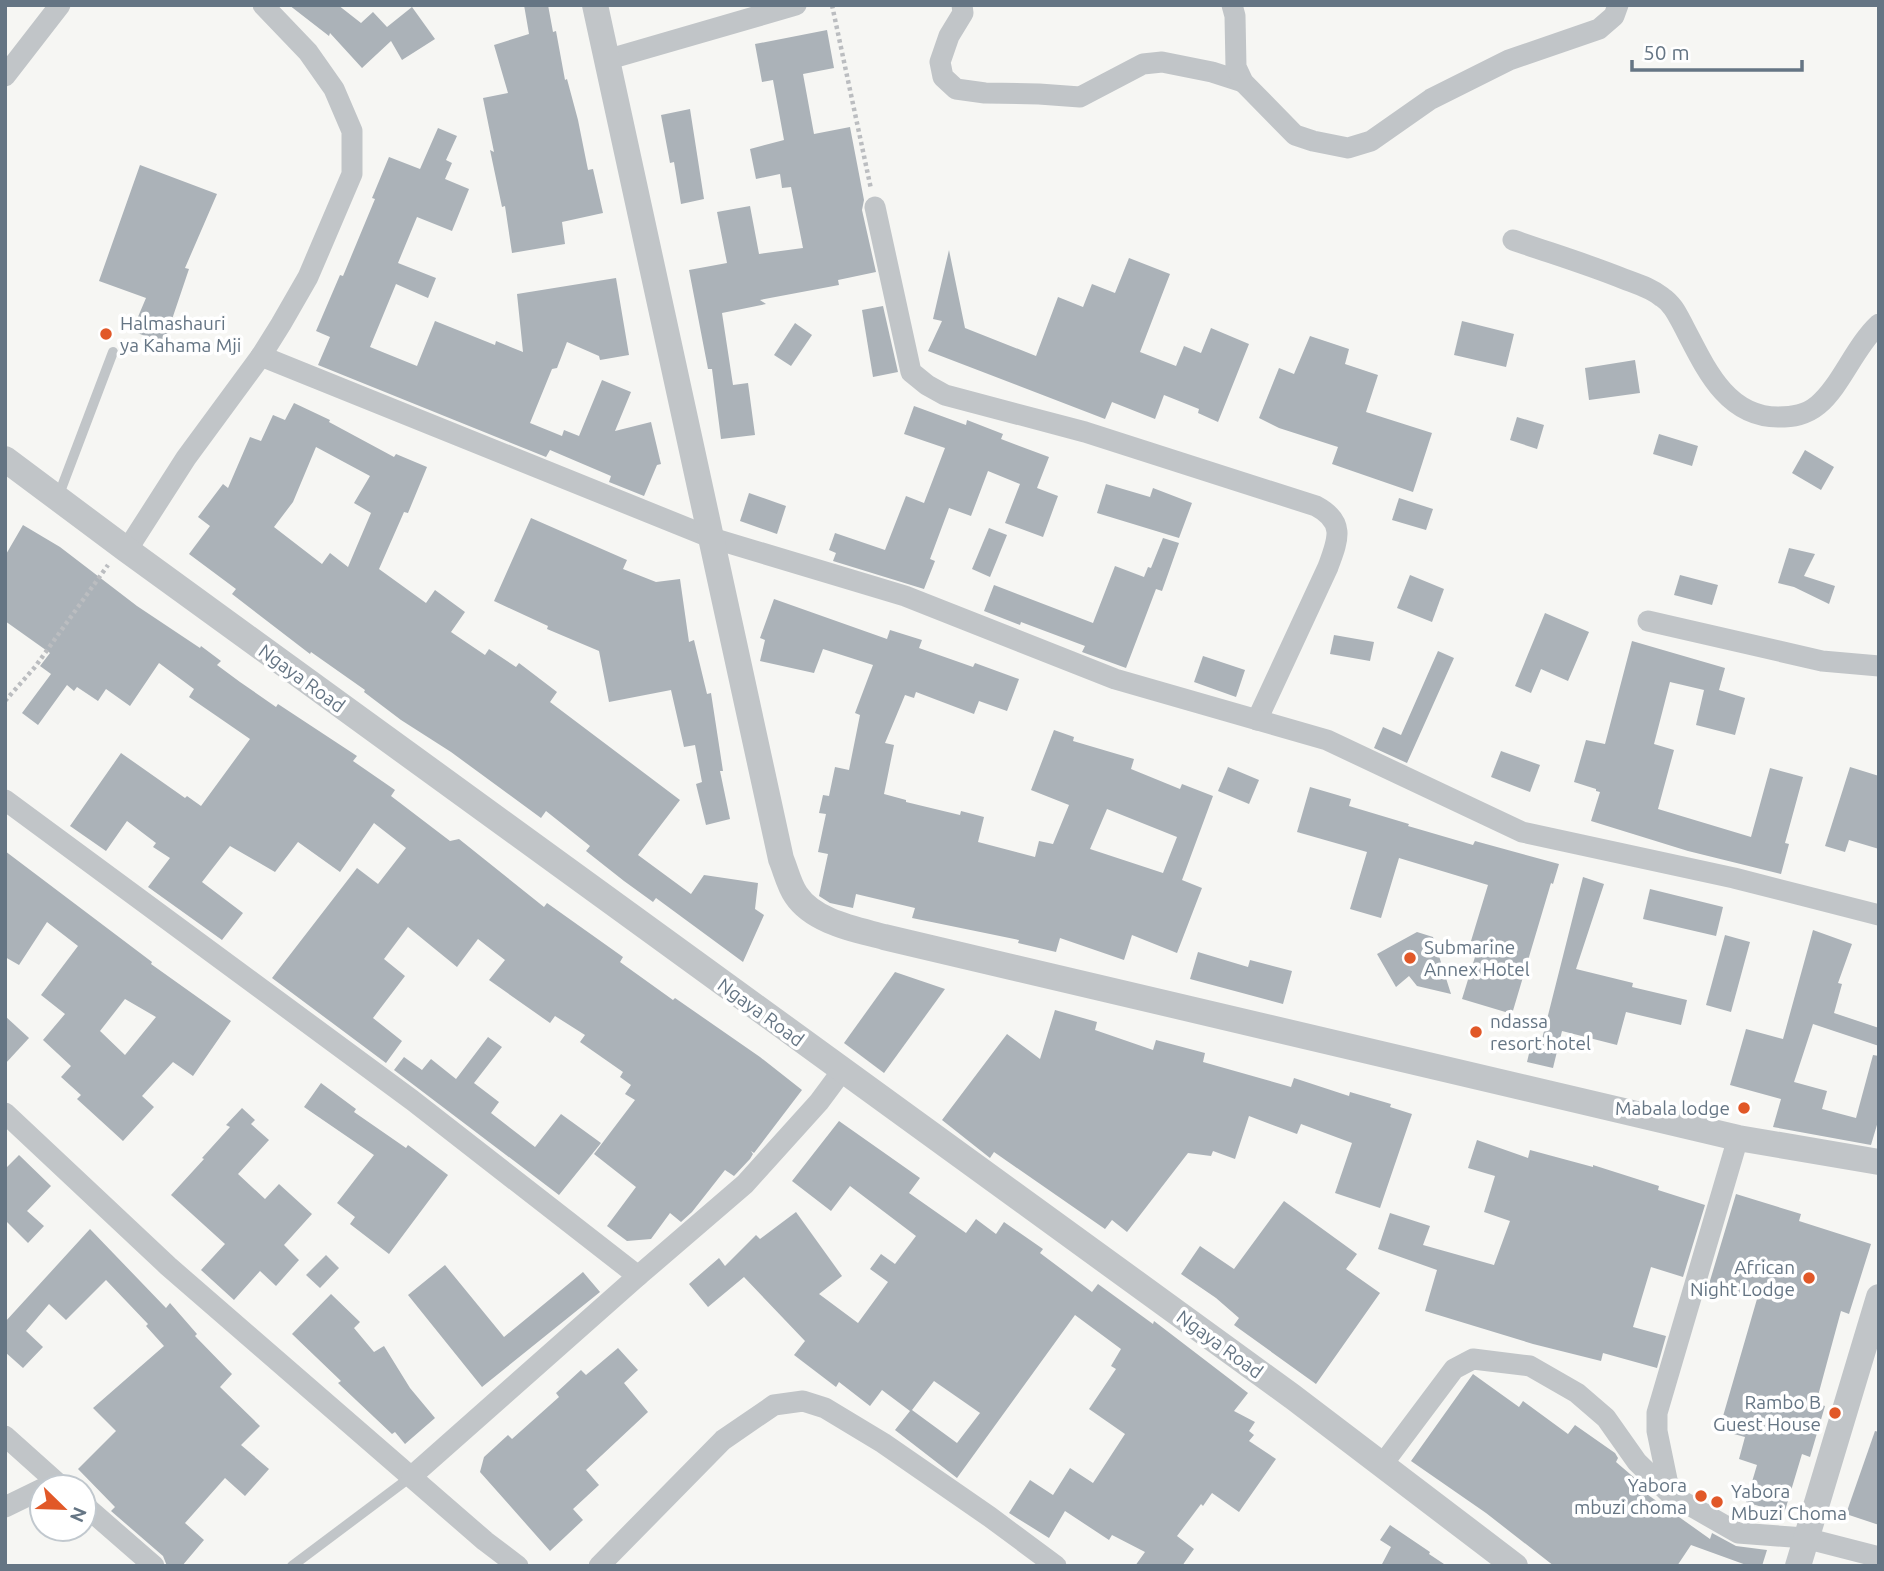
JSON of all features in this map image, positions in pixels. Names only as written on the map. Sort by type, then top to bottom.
[{"type":"street","points":[[5,76],[60,5]]},
{"type":"street","points":[[124,548],[261,356],[308,277],[352,174],[352,131],[334,89],[309,52],[263,5]]},
{"type":"street","points":[[595,5],[781,859],[795,894],[806,906],[829,920],[884,937],[1738,1138],[1879,1162]]},
{"type":"street","points":[[606,60],[796,5]]},
{"type":"street","points":[[962,5],[963,13],[949,36],[940,62],[943,77],[956,89],[985,93],[1080,97],[1143,64],[1162,62],[1212,72],[1243,82]]},
{"type":"street","points":[[1233,5],[1236,67],[1243,82],[1295,135],[1348,148],[1371,141],[1431,99],[1509,60],[1600,29],[1614,16],[1618,5]]},
{"type":"street","points":[[875,208],[911,372],[927,385],[945,395],[1085,432],[1306,503],[1331,514],[1336,526],[1337,544],[1257,720]]},
{"type":"street","points":[[1513,240],[1604,271],[1650,289],[1664,298],[1674,309],[1702,362],[1723,393],[1757,415],[1797,417],[1818,405],[1879,324]]},
{"type":"street","points":[[261,356],[712,538],[905,596],[1115,680],[1327,740],[1522,832],[1734,878],[1879,915]]},
{"type":"street","name":"Ngaya Road","points":[[5,459],[1282,1389],[1515,1566]]},
{"type":"street","points":[[1648,621],[1822,661],[1879,666]]},
{"type":"street","points":[[5,800],[412,1100],[638,1276]]},
{"type":"street","points":[[412,1476],[745,1184],[819,1102],[842,1071]]},
{"type":"street","points":[[5,1113],[168,1266],[485,1541],[518,1566]]},
{"type":"street","points":[[1670,1494],[1657,1431],[1657,1413],[1738,1138]]},
{"type":"street","points":[[1798,1566],[1879,1297]]},
{"type":"street","points":[[1382,1465],[1454,1369],[1473,1359],[1530,1366],[1577,1393],[1606,1418],[1637,1462],[1670,1494],[1738,1533],[1805,1538],[1879,1557]]},
{"type":"street","points":[[599,1566],[723,1440],[774,1405],[803,1401],[825,1408],[883,1443],[1056,1566]]},
{"type":"street","points":[[5,1436],[39,1473]]},
{"type":"street","points":[[5,1507],[28,1496]]},
{"type":"street","points":[[98,1518],[154,1566]]},
{"type":"lane","points":[[57,499],[113,352]]},
{"type":"lane","points":[[292,1566],[412,1476]]},
{"type":"path","points":[[832,5],[875,208]]},
{"type":"path","points":[[5,701],[35,667],[124,548]]},
{"type":"building","points":[[289,5],[338,5],[361,23],[373,12],[387,27],[412,7],[435,39],[402,60],[391,41],[362,68],[330,33],[329,36]]},
{"type":"building","points":[[524,5],[548,5],[588,170],[593,169],[603,213],[562,222],[565,244],[512,253],[505,206],[502,207],[490,150],[494,152],[483,98],[508,93],[494,45],[529,34]]},
{"type":"building","points":[[827,30],[834,68],[803,74],[814,134],[850,127],[864,200],[862,210],[876,272],[838,280],[839,285],[760,300],[766,304],[722,313],[733,385],[748,383],[755,435],[721,439],[712,369],[708,369],[689,270],[727,263],[717,212],[750,206],[759,254],[803,248],[791,187],[782,188],[780,174],[756,179],[750,149],[784,140],[773,80],[762,82],[755,44]]},
{"type":"building","points":[[690,109],[704,199],[681,204],[674,162],[670,163],[661,115]]},
{"type":"building","points":[[438,128],[457,136],[446,160],[452,163],[445,179],[469,189],[452,231],[417,217],[398,263],[436,278],[428,298],[396,284],[370,347],[417,366],[435,321],[495,345],[496,341],[523,352],[517,294],[616,278],[629,355],[600,360],[599,356],[567,342],[557,368],[552,369],[530,423],[562,436],[564,430],[579,436],[602,380],[631,392],[615,431],[651,422],[661,464],[657,465],[644,496],[609,482],[611,476],[550,450],[546,457],[318,365],[330,337],[316,331],[340,275],[343,276],[389,157],[420,169]]},
{"type":"building","points":[[140,165],[217,194],[185,268],[189,269],[164,343],[132,331],[146,298],[99,281]]},
{"type":"building","points":[[949,250],[965,328],[1036,356],[1058,297],[1083,307],[1092,284],[1115,293],[1129,258],[1170,274],[1140,352],[1176,366],[1184,346],[1201,353],[1211,328],[1249,344],[1218,422],[1198,413],[1199,409],[1164,395],[1155,419],[1112,402],[1105,419],[928,351],[942,321],[933,319]]},
{"type":"building","points":[[883,306],[898,372],[873,377],[862,310]]},
{"type":"building","points":[[1462,321],[1514,334],[1506,367],[1454,355]]},
{"type":"building","points":[[795,323],[812,335],[791,366],[774,355]]},
{"type":"building","points":[[1310,336],[1349,349],[1345,364],[1378,375],[1366,412],[1432,433],[1413,492],[1332,464],[1338,447],[1279,428],[1259,418],[1279,368],[1294,374]]},
{"type":"building","points":[[1635,360],[1640,393],[1589,400],[1585,368]]},
{"type":"building","points":[[294,403],[330,420],[329,422],[394,457],[396,454],[427,467],[408,513],[404,512],[379,569],[426,603],[435,590],[465,612],[451,632],[485,655],[489,649],[516,667],[519,663],[557,692],[550,702],[680,800],[638,855],[691,894],[704,875],[758,883],[755,909],[764,915],[743,962],[656,898],[653,902],[624,881],[586,851],[590,846],[546,811],[541,818],[451,752],[401,720],[364,692],[365,690],[311,652],[310,654],[232,594],[236,589],[189,554],[210,526],[198,517],[223,484],[228,488],[250,437],[261,441],[273,415],[285,420]],"holes":[[[316,447],[370,476],[354,503],[371,513],[348,567],[330,553],[322,564],[274,527],[293,502]]]},
{"type":"building","points":[[914,406],[966,425],[967,420],[1003,434],[1001,439],[1049,457],[1037,488],[1058,496],[1043,537],[1005,523],[1020,484],[988,471],[971,516],[949,508],[930,559],[935,561],[924,589],[833,561],[836,553],[829,550],[835,533],[885,550],[906,496],[924,503],[945,448],[904,434]]},
{"type":"building","points":[[1517,417],[1544,425],[1537,449],[1510,440]]},
{"type":"building","points":[[1659,434],[1698,446],[1692,466],[1653,454]]},
{"type":"building","points":[[1805,450],[1834,467],[1821,490],[1792,473]]},
{"type":"building","points":[[1106,484],[1150,497],[1153,488],[1192,503],[1179,538],[1097,513]]},
{"type":"building","points":[[749,493],[786,506],[777,534],[740,521]]},
{"type":"building","points":[[1399,498],[1433,509],[1426,530],[1392,520]]},
{"type":"building","points":[[531,518],[627,560],[623,569],[656,582],[680,579],[689,642],[694,640],[707,694],[711,693],[723,771],[720,771],[730,819],[706,825],[696,784],[702,782],[695,745],[684,747],[671,690],[609,702],[599,651],[547,629],[548,626],[494,601]]},
{"type":"building","points":[[23,525],[60,547],[137,606],[200,648],[201,646],[221,661],[217,665],[276,707],[278,704],[357,756],[353,761],[395,790],[391,796],[450,841],[459,839],[544,907],[547,903],[623,957],[620,962],[760,1057],[802,1090],[754,1153],[751,1151],[753,1154],[750,1159],[734,1176],[725,1170],[681,1222],[670,1213],[651,1239],[627,1241],[607,1226],[636,1187],[594,1154],[635,1100],[625,1094],[631,1085],[620,1077],[623,1072],[580,1042],[585,1035],[555,1016],[550,1023],[489,980],[505,960],[478,939],[457,967],[408,927],[384,959],[405,976],[373,1018],[402,1041],[386,1063],[272,978],[357,868],[378,884],[406,848],[374,823],[340,872],[298,842],[275,872],[230,846],[202,882],[243,913],[222,940],[148,887],[170,858],[153,847],[156,843],[127,821],[106,851],[70,826],[121,753],[185,798],[187,796],[201,806],[250,739],[189,697],[194,689],[159,663],[130,706],[106,689],[98,701],[77,687],[74,691],[67,685],[38,725],[22,713],[51,674],[40,666],[50,653],[5,621],[5,556]]},
{"type":"building","points":[[989,528],[1007,535],[990,577],[972,569]]},
{"type":"building","points":[[1163,538],[1179,543],[1162,591],[1156,589],[1126,668],[1082,652],[1085,646],[984,611],[994,585],[1093,623],[1115,566],[1144,577],[1148,567],[1151,568]]},
{"type":"building","points":[[1789,548],[1815,554],[1804,576],[1835,586],[1829,604],[1794,587],[1778,583]]},
{"type":"building","points":[[1410,575],[1444,589],[1432,622],[1397,608]]},
{"type":"building","points":[[1680,575],[1718,585],[1712,605],[1674,595]]},
{"type":"building","points":[[774,599],[887,639],[890,630],[922,640],[919,648],[973,667],[975,663],[1019,679],[1007,711],[979,701],[974,714],[916,692],[914,698],[905,695],[885,743],[894,745],[884,794],[960,815],[961,811],[984,817],[978,842],[1035,857],[1039,841],[1053,844],[1069,805],[1031,790],[1054,730],[1074,737],[1073,741],[1134,759],[1131,769],[1180,789],[1182,784],[1213,796],[1182,880],[1202,888],[1177,953],[1132,935],[1124,960],[1060,938],[1056,952],[1018,943],[1019,940],[912,918],[915,908],[856,894],[853,908],[830,903],[819,896],[828,854],[818,852],[826,814],[819,813],[823,795],[829,796],[835,767],[849,770],[860,715],[855,713],[873,665],[823,649],[814,673],[760,661],[765,640],[760,638]],"holes":[[[1107,809],[1177,837],[1163,873],[1090,849]]]},
{"type":"building","points":[[1545,613],[1589,632],[1568,681],[1541,669],[1531,693],[1515,686]]},
{"type":"building","points":[[1334,635],[1374,642],[1370,661],[1330,654]]},
{"type":"building","points":[[1632,641],[1725,668],[1719,690],[1745,698],[1735,735],[1696,725],[1704,690],[1670,682],[1654,744],[1674,750],[1658,809],[1751,837],[1770,768],[1803,777],[1785,843],[1789,844],[1781,874],[1688,851],[1591,821],[1600,792],[1574,782],[1586,740],[1605,744]]},
{"type":"building","points":[[1438,651],[1454,658],[1407,763],[1374,748],[1383,727],[1401,735]]},
{"type":"building","points":[[1203,656],[1245,670],[1236,697],[1194,682]]},
{"type":"building","points":[[1501,751],[1540,765],[1530,792],[1491,777]]},
{"type":"building","points":[[1228,767],[1259,780],[1249,804],[1218,791]]},
{"type":"building","points":[[1850,767],[1879,776],[1879,849],[1849,840],[1845,852],[1825,846]]},
{"type":"building","points":[[1310,787],[1351,799],[1349,806],[1409,824],[1408,826],[1473,845],[1475,841],[1559,864],[1512,1014],[1462,999],[1479,944],[1471,941],[1488,885],[1399,858],[1381,918],[1350,909],[1367,852],[1297,832]]},
{"type":"building","points":[[5,851],[152,962],[151,964],[231,1021],[193,1076],[173,1062],[142,1096],[154,1107],[123,1141],[77,1099],[81,1095],[61,1077],[71,1066],[43,1040],[65,1014],[41,995],[78,946],[47,922],[19,965],[5,957]],"holes":[[[125,999],[156,1017],[125,1055],[100,1031]]]},
{"type":"building","points":[[1583,877],[1604,884],[1576,969],[1633,983],[1632,987],[1687,1000],[1681,1025],[1626,1012],[1617,1045],[1562,1031],[1553,1068],[1527,1062],[1532,1041],[1541,1043]]},
{"type":"building","points":[[1650,889],[1723,907],[1716,936],[1643,919]]},
{"type":"building","points":[[1813,930],[1852,944],[1838,983],[1842,984],[1834,1013],[1879,1028],[1879,1046],[1813,1024],[1794,1082],[1827,1091],[1822,1109],[1856,1118],[1873,1055],[1879,1056],[1879,1118],[1871,1145],[1773,1127],[1781,1099],[1730,1085],[1746,1029],[1783,1039]]},
{"type":"building","name":"Submarine Annex Hotel","points":[[1417,932],[1433,937],[1451,994],[1417,986],[1409,976],[1396,987],[1377,954]]},
{"type":"building","points":[[1725,935],[1750,942],[1731,1012],[1706,1005]]},
{"type":"building","points":[[1198,952],[1248,967],[1250,960],[1292,971],[1283,1004],[1190,979]]},
{"type":"building","points":[[895,972],[945,989],[884,1073],[844,1043]]},
{"type":"building","points":[[1055,1010],[1097,1022],[1095,1030],[1153,1050],[1156,1040],[1205,1053],[1203,1062],[1291,1087],[1294,1078],[1349,1096],[1350,1092],[1391,1104],[1390,1107],[1412,1114],[1380,1208],[1335,1193],[1352,1143],[1301,1124],[1297,1134],[1249,1116],[1235,1159],[1213,1151],[1211,1156],[1188,1153],[1127,1232],[1112,1220],[1105,1229],[994,1152],[990,1158],[942,1120],[1007,1034],[1040,1059]]},
{"type":"building","points":[[5,1016],[29,1038],[5,1064]]},
{"type":"building","points":[[488,1037],[502,1047],[474,1083],[499,1102],[491,1113],[535,1147],[561,1114],[601,1143],[559,1195],[394,1070],[404,1057],[422,1070],[431,1059],[456,1079]]},
{"type":"building","points":[[321,1083],[356,1109],[354,1112],[406,1148],[408,1145],[448,1175],[389,1254],[350,1224],[355,1217],[337,1203],[374,1155],[304,1107]]},
{"type":"building","points":[[242,1108],[255,1120],[251,1124],[269,1140],[238,1174],[265,1199],[279,1184],[312,1214],[284,1245],[299,1260],[276,1286],[260,1271],[234,1300],[201,1270],[225,1244],[171,1195],[204,1159],[202,1158],[230,1127],[226,1125]]},
{"type":"building","points":[[839,1121],[920,1178],[909,1193],[966,1233],[976,1219],[996,1234],[1004,1222],[1043,1249],[1040,1253],[1092,1292],[1098,1284],[1153,1324],[1154,1321],[1248,1393],[1234,1411],[1255,1422],[1249,1431],[1254,1435],[1249,1441],[1276,1459],[1239,1512],[1212,1493],[1203,1506],[1201,1504],[1177,1536],[1194,1549],[1182,1566],[1135,1566],[1145,1552],[1112,1535],[1109,1540],[1065,1511],[1049,1538],[1009,1513],[1030,1480],[1053,1495],[1070,1468],[1093,1483],[1125,1434],[1089,1409],[1116,1369],[1111,1366],[1121,1349],[1075,1315],[957,1478],[895,1430],[910,1411],[882,1390],[870,1406],[839,1382],[836,1387],[794,1355],[805,1341],[744,1277],[708,1307],[689,1284],[719,1258],[725,1266],[756,1235],[760,1239],[796,1212],[842,1276],[819,1294],[858,1323],[888,1282],[870,1269],[881,1254],[895,1264],[916,1236],[850,1186],[831,1211],[792,1181]],"holes":[[[934,1381],[980,1413],[957,1443],[912,1410]]]},
{"type":"building","points":[[1477,1140],[1528,1158],[1530,1150],[1593,1165],[1659,1186],[1658,1190],[1705,1205],[1683,1277],[1651,1267],[1633,1327],[1666,1336],[1657,1368],[1603,1353],[1601,1361],[1533,1344],[1425,1311],[1437,1270],[1378,1249],[1390,1213],[1430,1226],[1423,1245],[1494,1265],[1510,1221],[1484,1212],[1495,1176],[1468,1168]]},
{"type":"building","points":[[19,1155],[51,1186],[27,1211],[44,1226],[28,1243],[5,1220],[5,1169]]},
{"type":"building","points":[[1736,1194],[1801,1214],[1799,1221],[1871,1244],[1849,1314],[1841,1311],[1816,1403],[1825,1406],[1810,1457],[1802,1454],[1784,1514],[1746,1502],[1757,1465],[1739,1459],[1745,1437],[1719,1430],[1757,1299],[1709,1284]]},
{"type":"building","points":[[1284,1201],[1357,1254],[1346,1269],[1380,1293],[1316,1384],[1234,1325],[1239,1318],[1181,1274],[1200,1246],[1234,1269]]},
{"type":"building","points":[[90,1229],[166,1308],[170,1303],[197,1334],[195,1336],[232,1374],[220,1387],[260,1426],[241,1445],[269,1469],[245,1496],[225,1478],[185,1523],[204,1540],[182,1566],[167,1566],[163,1556],[111,1511],[115,1507],[98,1490],[98,1473],[82,1473],[78,1469],[116,1431],[93,1408],[164,1346],[146,1326],[148,1324],[106,1280],[66,1320],[49,1304],[26,1331],[43,1347],[23,1368],[5,1352],[5,1322]]},
{"type":"building","points":[[326,1255],[339,1268],[320,1288],[306,1275]]},
{"type":"building","points":[[445,1265],[504,1337],[583,1272],[600,1292],[482,1387],[408,1295]]},
{"type":"building","points":[[331,1294],[360,1322],[354,1328],[374,1352],[384,1346],[410,1388],[435,1418],[405,1444],[395,1432],[392,1434],[338,1383],[341,1381],[292,1334]]},
{"type":"building","points":[[618,1348],[638,1370],[624,1383],[648,1412],[586,1470],[599,1485],[573,1509],[583,1520],[550,1551],[480,1472],[484,1457],[508,1435],[512,1439],[559,1397],[556,1393],[581,1370],[586,1375]]},
{"type":"building","points":[[1473,1374],[1519,1407],[1523,1401],[1568,1434],[1575,1425],[1615,1453],[1618,1458],[1616,1462],[1637,1480],[1634,1485],[1710,1539],[1712,1533],[1736,1546],[1767,1550],[1762,1566],[1749,1566],[1691,1545],[1677,1566],[1554,1566],[1486,1513],[1411,1461]]},
{"type":"building","points":[[1875,1431],[1879,1432],[1879,1525],[1846,1514]]},
{"type":"building","points":[[1390,1525],[1447,1566],[1381,1566],[1391,1547],[1380,1540]]},
{"type":"place","name":"Halmashauri ya Kahama Mji","points":[[106,334]]},
{"type":"place","name":"Submarine Annex Hotel","points":[[1410,958]]},
{"type":"place","name":"ndassa resort hotel","points":[[1476,1032]]},
{"type":"place","name":"Mabala lodge","points":[[1744,1108]]},
{"type":"place","name":"African Night Lodge","points":[[1809,1278]]},
{"type":"place","name":"Rambo B Guest House","points":[[1835,1413]]},
{"type":"place","name":"Yabora mbuzi choma","points":[[1701,1496]]},
{"type":"place","name":"Yabora Mbuzi Choma","points":[[1717,1502]]}]
